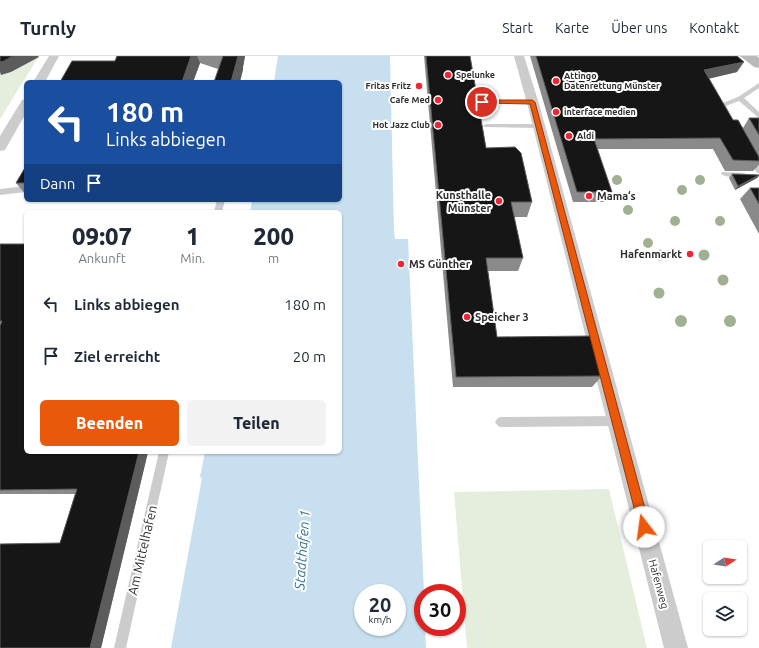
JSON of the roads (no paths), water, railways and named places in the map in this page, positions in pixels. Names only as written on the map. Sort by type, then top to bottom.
[{"type":"main road","points":[[747,56],[759,64]]},
{"type":"street","points":[[40,80],[54,56]]},
{"type":"street","name":"Hafenweg","points":[[519,56],[539,126],[590,339],[616,421],[676,648]]},
{"type":"street","points":[[0,147],[24,106]]},
{"type":"lane","points":[[728,117],[722,105],[740,98],[759,85]]},
{"type":"lane","points":[[740,98],[759,116]]},
{"type":"lane","points":[[482,102],[532,102]]},
{"type":"lane","points":[[486,126],[539,126]]},
{"type":"lane","points":[[746,149],[759,171]]},
{"type":"lane","points":[[725,174],[759,175]]},
{"type":"lane","points":[[0,192],[24,189]]},
{"type":"lane","points":[[500,422],[616,421]]},
{"type":"lane","name":"Am Mittelhafen","points":[[120,648],[164,454]]},
{"type":"water","name":"Stadthafen 1","points":[[278,56],[390,56],[394,231],[395,239],[408,239],[424,584],[414,584],[414,636],[425,636],[426,648],[171,648],[202,478],[200,477],[205,454],[342,454],[342,210],[250,210],[252,202],[342,202],[342,80],[274,80]]},
{"type":"place","name":"Spelunke","points":[[448,75]]},
{"type":"place","name":"Attingo Datenrettung Münster","points":[[556,81]]},
{"type":"place","name":"Fritas Fritz","points":[[419,86]]},
{"type":"place","name":"Cafe Med","points":[[438,100]]},
{"type":"place","name":"interface medien","points":[[556,112]]},
{"type":"place","name":"Hot Jazz Club","points":[[438,125]]},
{"type":"place","name":"Aldi","points":[[569,136]]},
{"type":"place","name":"Mama‘s","points":[[589,196]]},
{"type":"place","name":"Kunsthalle Münster","points":[[499,201]]},
{"type":"place","name":"Hafenmarkt","points":[[690,254]]},
{"type":"place","name":"MS Günther","points":[[401,264]]},
{"type":"place","name":"Speicher 3","points":[[467,317]]}]
